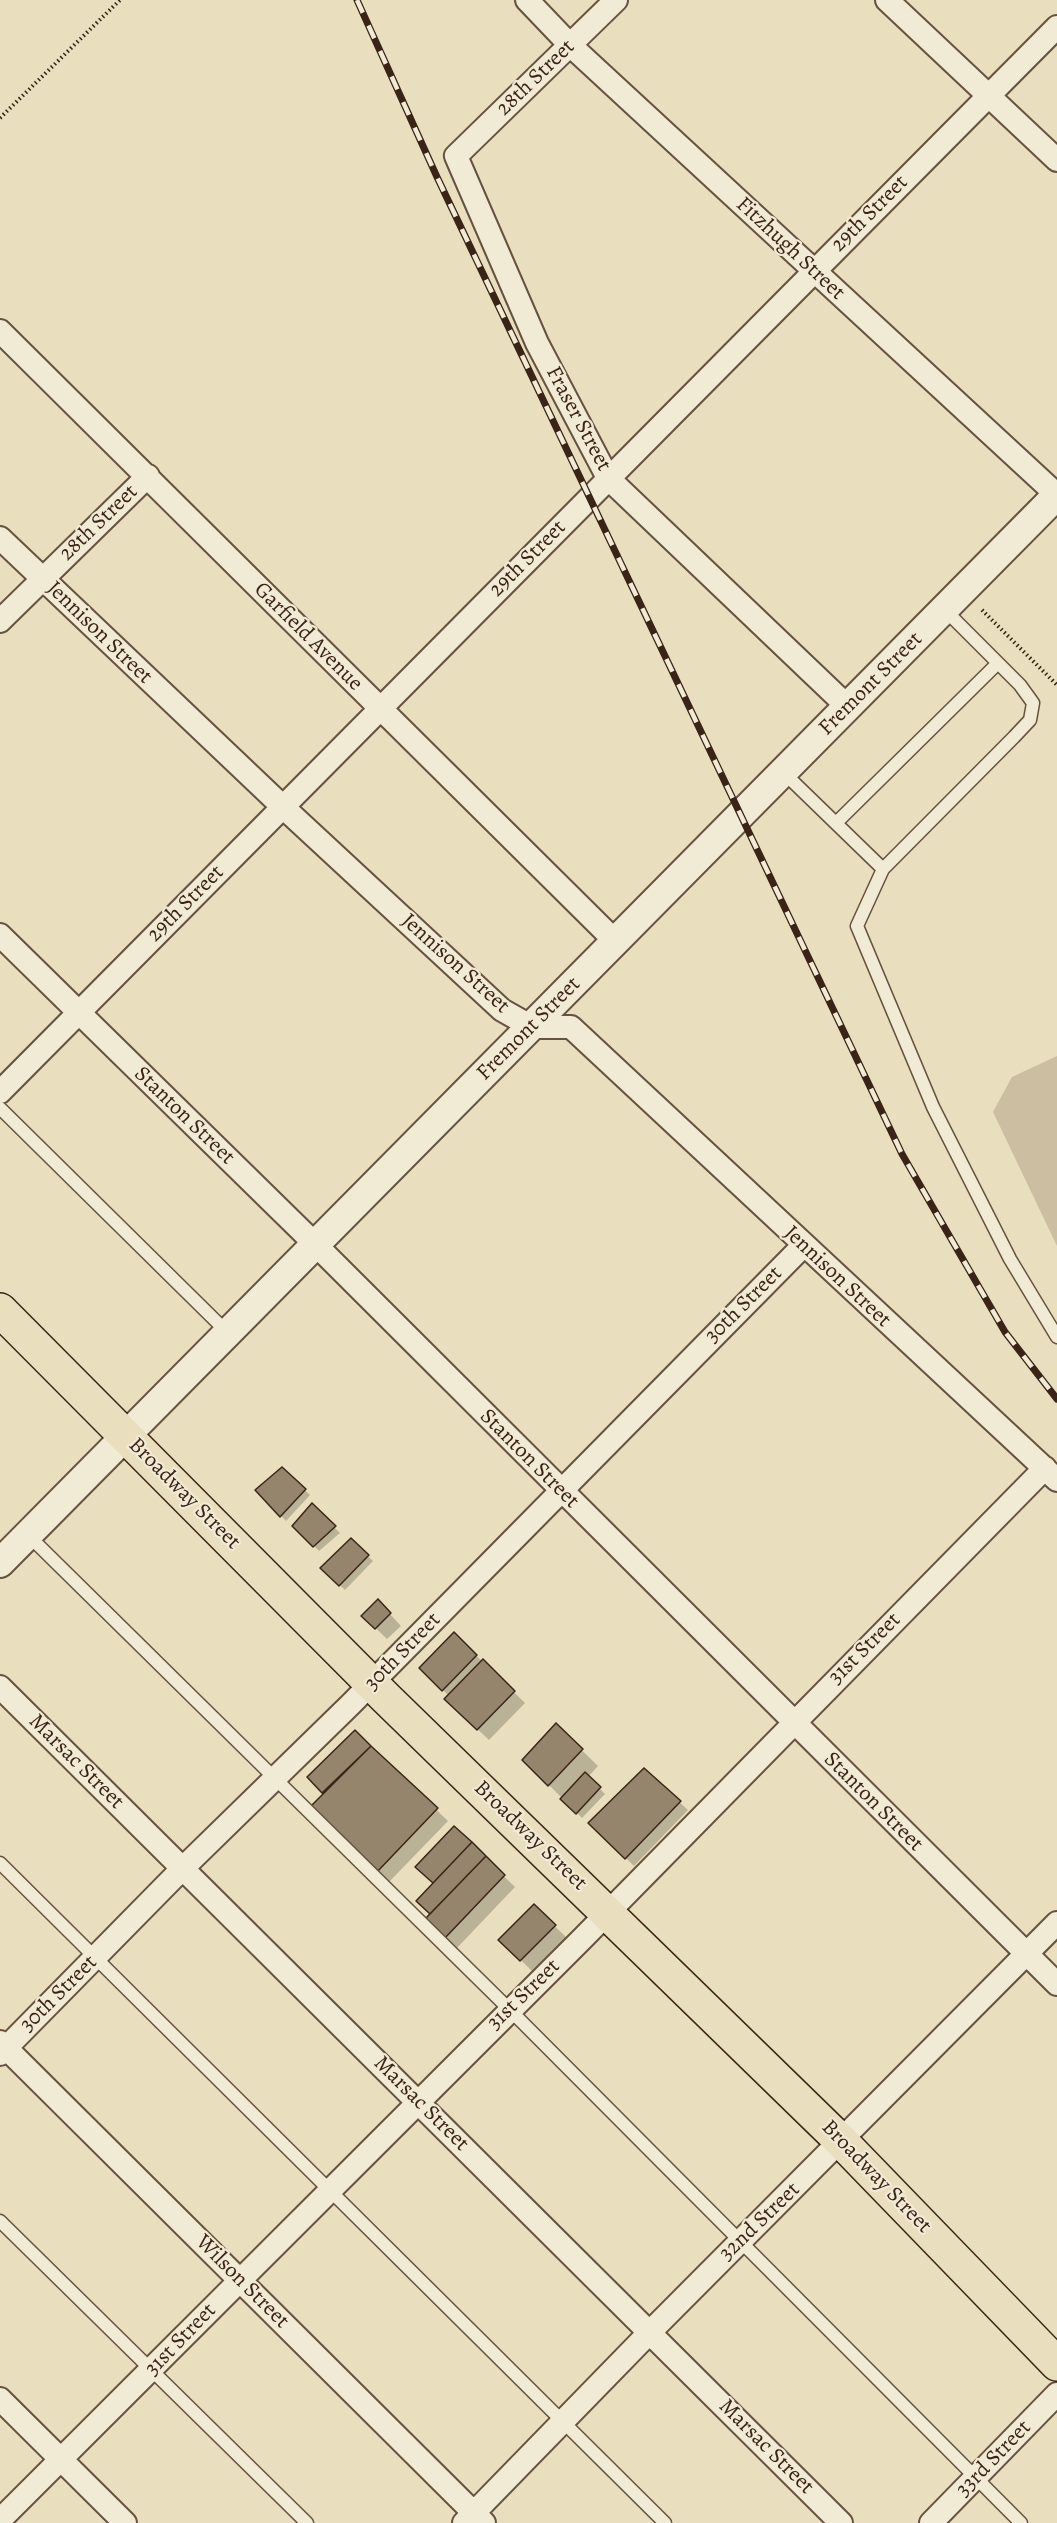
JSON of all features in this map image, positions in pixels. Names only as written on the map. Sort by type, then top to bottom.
[{"type":"main road","name":"Broadway Street","points":[[0,1310],[372,1684],[841,2141],[1057,2364]]},
{"type":"street","name":"Fitzhugh Street","points":[[527,0],[570,45],[1057,495]]},
{"type":"street","name":"28th Street","points":[[456,156],[616,0]]},
{"type":"street","points":[[886,0],[1057,160]]},
{"type":"street","name":"29th Street","points":[[0,1092],[1057,27]]},
{"type":"street","name":"Fraser Street","points":[[456,156],[537,343],[608,478],[848,707]]},
{"type":"street","name":"Garfield Avenue","points":[[0,331],[616,942]]},
{"type":"street","name":"28th Street","points":[[0,621],[148,476]]},
{"type":"street","name":"Fremont Street","points":[[0,1563],[314,1243],[532,1027],[1057,495]]},
{"type":"street","name":"Jennison Street","points":[[0,538],[283,807],[502,1010],[532,1027],[571,1027],[803,1246],[1051,1474]]},
{"type":"street","name":"Stanton Street","points":[[0,934],[314,1243],[792,1723],[1057,1984]]},
{"type":"street","name":"30th Street","points":[[2,2048],[372,1684],[803,1246]]},
{"type":"street","name":"31st Street","points":[[0,2520],[608,1912],[792,1723],[1051,1474]]},
{"type":"street","name":"Marsac Street","points":[[0,1687],[841,2523]]},
{"type":"street","name":"32nd Street","points":[[474,2520],[650,2331],[1057,1923]]},
{"type":"street","name":"Wilson Street","points":[[2,2048],[240,2280],[474,2520]]},
{"type":"street","name":"33rd Street","points":[[930,2523],[1057,2394]]},
{"type":"street","points":[[0,2399],[125,2523]]},
{"type":"lane","points":[[945,609],[1034,703],[1030,720],[884,869],[857,926],[933,1107],[1010,1259],[1057,1337]]},
{"type":"lane","points":[[836,823],[998,663]]},
{"type":"lane","points":[[783,772],[884,869]]},
{"type":"lane","points":[[0,1107],[227,1332]]},
{"type":"lane","points":[[28,1535],[509,2009],[1021,2523]]},
{"type":"lane","points":[[0,1863],[665,2523]]},
{"type":"lane","points":[[0,2221],[307,2523]]},
{"type":"path","points":[[0,117],[120,0]]},
{"type":"path","points":[[982,610],[1057,684]]},
{"type":"shaded area","points":[[1057,1056],[1057,1246],[993,1112],[1012,1077]]},
{"type":"building","points":[[282,1467],[306,1489],[280,1517],[255,1490]]},
{"type":"building","points":[[312,1503],[336,1526],[313,1547],[292,1526]]},
{"type":"building","points":[[351,1538],[369,1555],[339,1586],[320,1568]]},
{"type":"building","points":[[378,1599],[391,1613],[375,1629],[361,1616]]},
{"type":"building","points":[[454,1632],[477,1655],[442,1691],[419,1668]]},
{"type":"building","points":[[483,1659],[515,1691],[477,1730],[444,1699]]},
{"type":"building","points":[[556,1723],[583,1749],[548,1786],[522,1760]]},
{"type":"building","points":[[355,1730],[371,1746],[322,1793],[307,1777]]},
{"type":"building","points":[[371,1746],[438,1808],[376,1873],[309,1808]]},
{"type":"building","points":[[644,1768],[681,1801],[625,1859],[588,1823]]},
{"type":"building","points":[[585,1772],[601,1787],[576,1814],[560,1799]]},
{"type":"building","points":[[454,1826],[472,1842],[433,1883],[415,1867]]},
{"type":"building","points":[[472,1842],[486,1856],[430,1914],[416,1901]]},
{"type":"building","points":[[486,1856],[505,1875],[444,1939],[424,1920]]},
{"type":"building","points":[[534,1904],[556,1925],[520,1961],[498,1940]]},
{"type":"railway","points":[[357,0],[437,177],[902,1154],[1005,1332],[1057,1399]]}]
